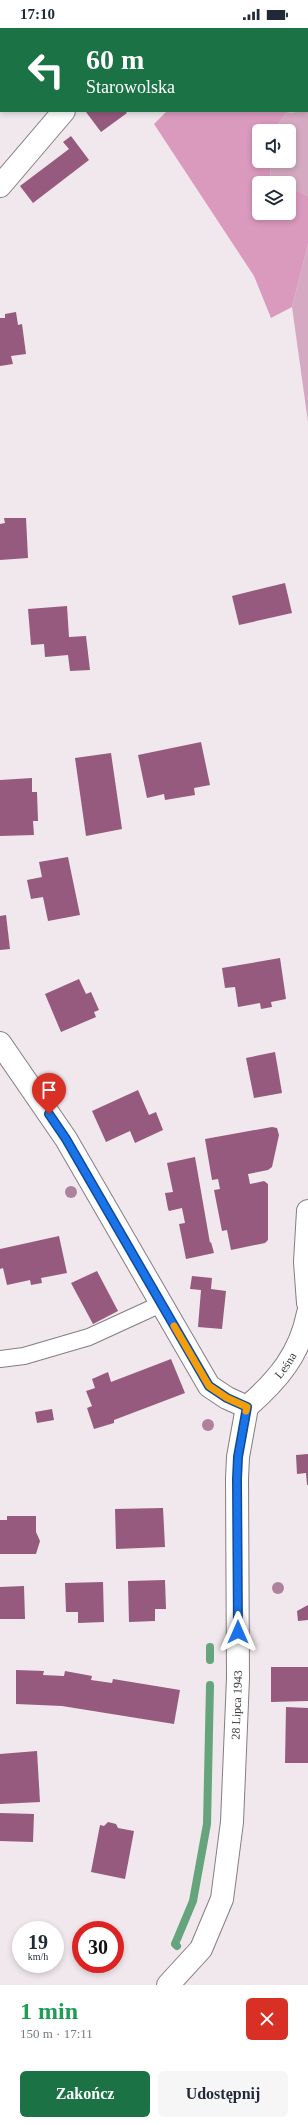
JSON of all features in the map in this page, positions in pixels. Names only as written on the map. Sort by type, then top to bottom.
[{"type":"street","points":[[0,186],[63,112]]},
{"type":"street","points":[[0,1042],[66,1139],[209,1386],[227,1398],[247,1407]]},
{"type":"street","points":[[308,1211],[305,1262],[308,1303]]},
{"type":"street","name":"Leśna","points":[[247,1407],[268,1389],[287,1366],[305,1330],[308,1313]]},
{"type":"street","name":"28 Lipca 1943","points":[[168,1985],[202,1948],[222,1899],[232,1822],[238,1678],[238,1457],[247,1407]]},
{"type":"lane","points":[[0,1359],[24,1356],[89,1337],[161,1304]]},
{"type":"shaded area","points":[[166,112],[292,112],[286,113],[278,124],[252,124],[252,168],[270,168],[271,176],[252,176],[252,220],[296,220],[296,190],[308,196],[308,244],[292,307],[271,318],[254,276],[154,124]]},
{"type":"shaded area","points":[[308,112],[308,196],[296,190],[296,176],[271,176],[270,168],[296,168],[296,124],[278,124],[286,113]]},
{"type":"shaded area","points":[[308,244],[308,422],[292,307]]},
{"type":"building","points":[[86,112],[127,113],[101,132]]},
{"type":"building","points":[[71,136],[89,160],[33,203],[20,186],[69,149],[63,142]]},
{"type":"building","points":[[16,312],[18,325],[22,324],[26,354],[11,356],[13,364],[0,366],[0,318],[5,318],[5,314]]},
{"type":"building","points":[[4,518],[26,518],[28,558],[0,560],[0,524],[5,523]]},
{"type":"building","points":[[285,583],[292,613],[239,625],[232,596]]},
{"type":"building","points":[[67,606],[69,637],[86,636],[90,670],[70,671],[68,655],[45,657],[44,644],[31,645],[28,609]]},
{"type":"building","points":[[201,742],[210,785],[194,788],[195,795],[165,800],[164,794],[147,798],[138,755]]},
{"type":"building","points":[[111,753],[122,829],[86,836],[75,758]]},
{"type":"building","points":[[32,778],[32,792],[37,792],[38,821],[33,821],[34,835],[0,836],[0,780]]},
{"type":"building","points":[[68,857],[80,915],[48,921],[43,897],[31,899],[27,880],[42,877],[39,862]]},
{"type":"building","points":[[6,915],[10,949],[0,950],[0,916]]},
{"type":"building","points":[[280,958],[286,999],[271,1002],[272,1007],[261,1009],[260,1003],[238,1007],[235,987],[225,988],[222,968]]},
{"type":"building","points":[[79,979],[86,994],[91,992],[99,1010],[94,1012],[96,1017],[61,1032],[45,994]]},
{"type":"building","points":[[275,1052],[282,1093],[254,1098],[246,1058]]},
{"type":"building","points":[[138,1090],[149,1115],[156,1112],[163,1130],[135,1143],[130,1131],[106,1142],[92,1111]]},
{"type":"building","points":[[272,1127],[277,1128],[279,1135],[272,1167],[268,1170],[248,1174],[250,1184],[264,1181],[268,1184],[268,1240],[265,1243],[231,1250],[227,1230],[222,1231],[214,1190],[220,1189],[218,1179],[212,1180],[205,1139]]},
{"type":"building","points":[[195,1157],[210,1243],[211,1242],[214,1253],[186,1259],[179,1224],[185,1223],[182,1208],[169,1211],[168,1209],[165,1193],[173,1192],[167,1163]]},
{"type":"building","points":[[59,1236],[67,1273],[41,1278],[42,1283],[31,1285],[30,1280],[7,1285],[3,1268],[0,1269],[0,1249]]},
{"type":"building","points":[[97,1271],[118,1311],[93,1324],[71,1283]]},
{"type":"building","points":[[192,1276],[212,1278],[211,1289],[226,1291],[222,1329],[198,1327],[201,1290],[190,1289]]},
{"type":"building","points":[[171,1359],[185,1393],[114,1420],[114,1423],[94,1429],[87,1408],[92,1406],[86,1391],[95,1388],[92,1379],[108,1372],[111,1382]]},
{"type":"building","points":[[52,1409],[54,1420],[37,1423],[35,1412]]},
{"type":"building","points":[[308,1454],[307,1485],[306,1473],[297,1474],[296,1455]]},
{"type":"building","points":[[163,1508],[165,1547],[116,1549],[115,1509]]},
{"type":"building","points":[[7,1516],[36,1516],[36,1532],[40,1541],[36,1554],[0,1554],[0,1520],[7,1520]]},
{"type":"building","points":[[165,1580],[166,1609],[155,1609],[155,1621],[129,1622],[128,1581]]},
{"type":"building","points":[[103,1582],[104,1622],[78,1623],[78,1612],[66,1612],[65,1583]]},
{"type":"building","points":[[24,1586],[25,1619],[0,1619],[0,1587]]},
{"type":"building","points":[[308,1605],[308,1620],[298,1621],[297,1611]]},
{"type":"building","points":[[271,1667],[308,1667],[308,1701],[271,1702]]},
{"type":"building","points":[[16,1670],[44,1671],[43,1675],[64,1676],[65,1671],[92,1676],[91,1680],[112,1683],[113,1679],[180,1690],[174,1724],[62,1706],[16,1704]]},
{"type":"building","points":[[286,1707],[308,1708],[308,1763],[285,1763]]},
{"type":"building","points":[[37,1751],[40,1802],[0,1804],[0,1754]]},
{"type":"building","points":[[0,1813],[34,1814],[33,1842],[0,1841]]},
{"type":"building","points":[[108,1822],[116,1824],[118,1828],[134,1831],[125,1879],[91,1872],[100,1825],[104,1826]]},
{"type":"waterway","points":[[210,1647],[210,1660]]},
{"type":"waterway","points":[[177,1946],[175,1944],[193,1901],[207,1824],[210,1685]]},
{"type":"slow traffic","points":[[174,1326],[209,1386],[227,1398],[247,1407],[246,1411]]},
{"type":"route","points":[[49,1114],[66,1139],[209,1386],[227,1398],[247,1407],[238,1457],[237,1479],[238,1632]]}]
